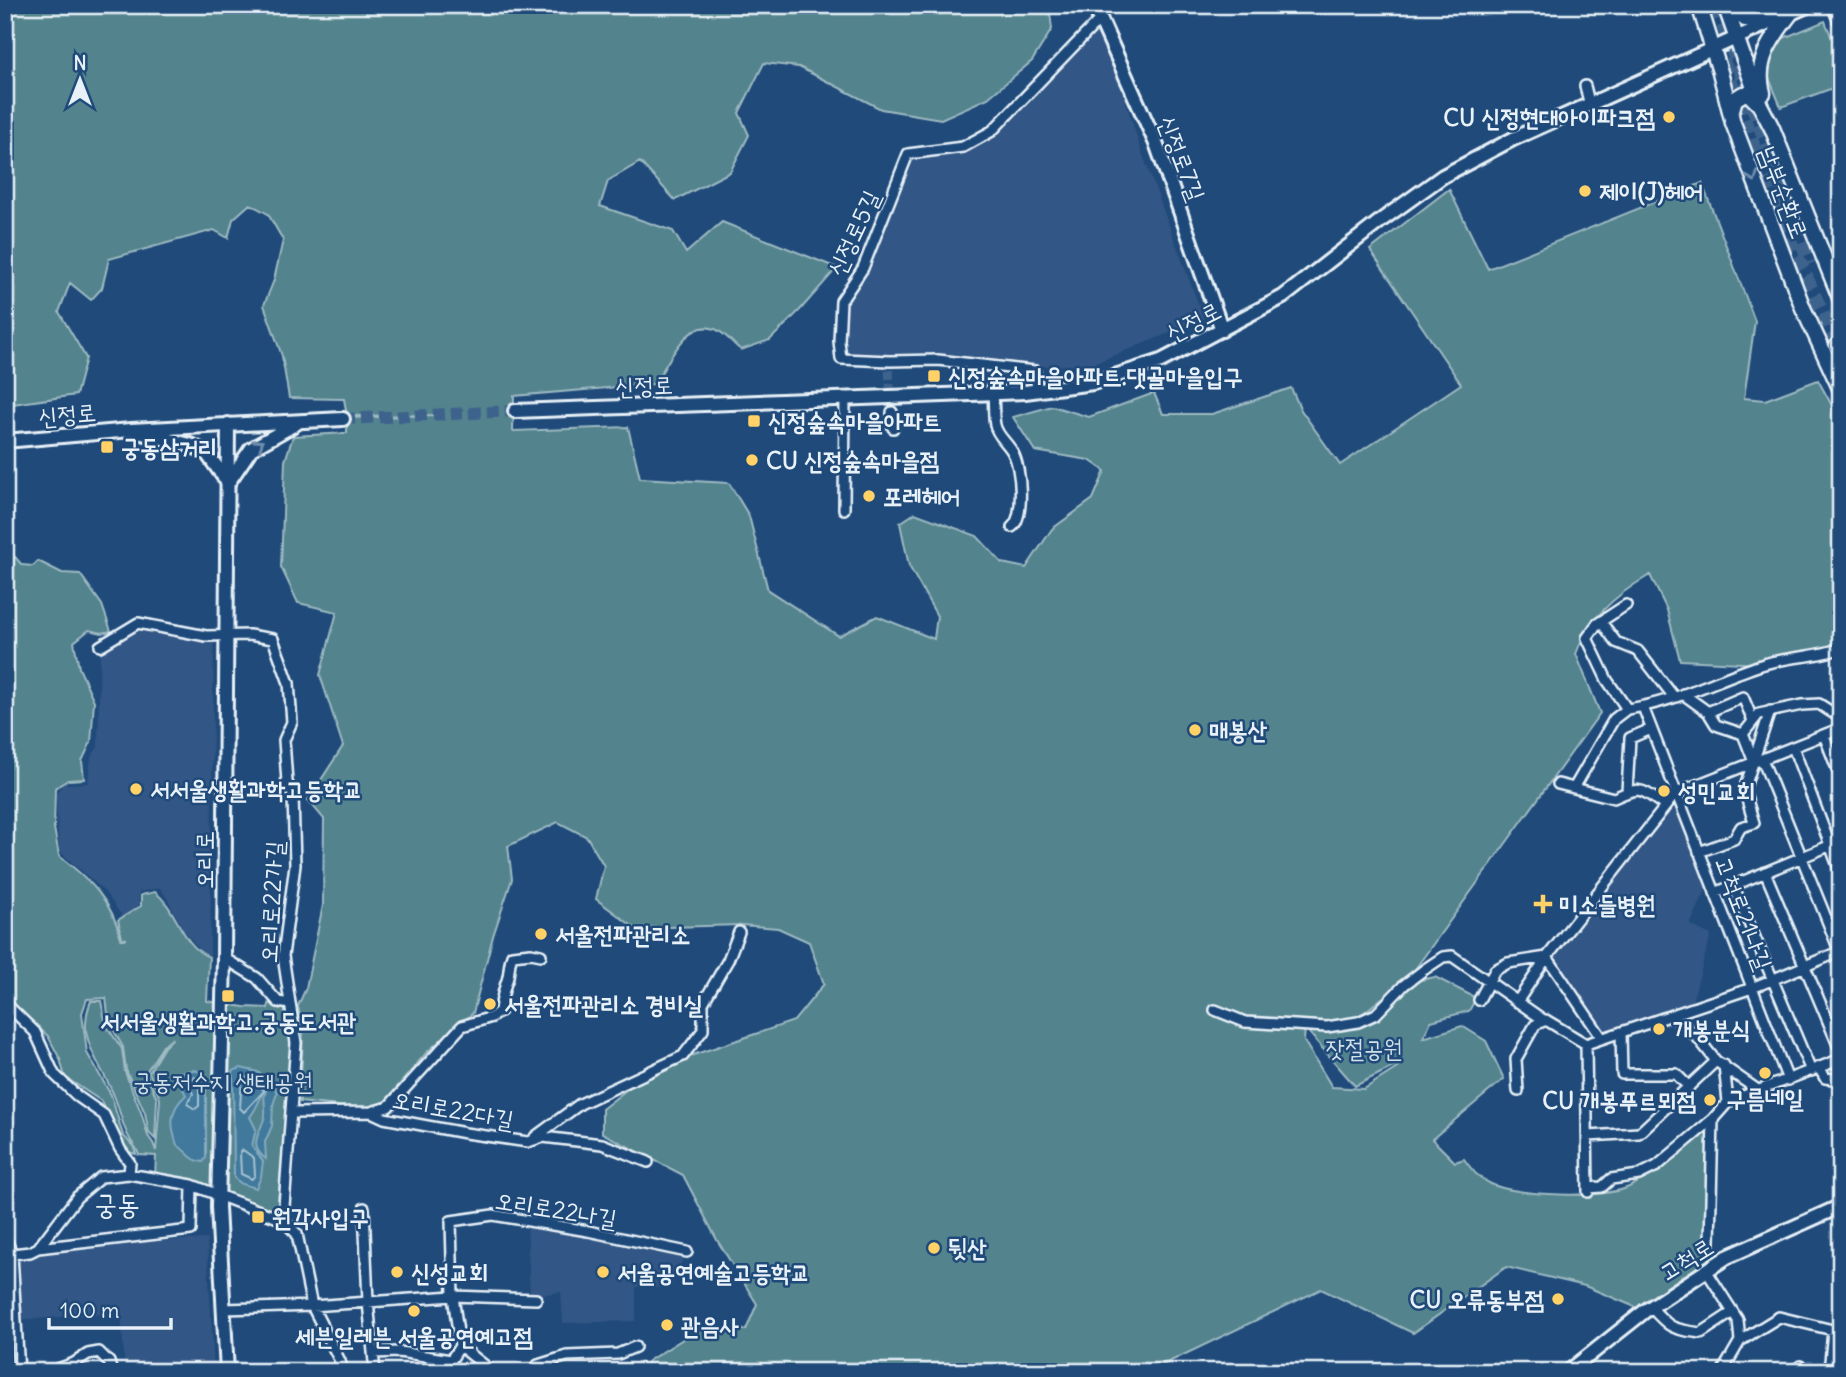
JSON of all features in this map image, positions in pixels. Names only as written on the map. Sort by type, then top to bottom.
[{"type":"main road","name":"신정로7길","points":[[1094,5],[1157,146],[1222,330]]},
{"type":"main road","name":"남부순환로","points":[[1699,5],[1731,113],[1804,308],[1841,390]]},
{"type":"main road","name":"남부순환로","points":[[1725,5],[1760,105],[1772,128],[1841,300]]},
{"type":"main road","points":[[1731,5],[1745,19],[1774,21]]},
{"type":"main road","name":"신정로","points":[[515,411],[1037,391],[1093,383],[1161,361],[1283,297],[1443,176],[1513,139],[1809,5]]},
{"type":"main road","points":[[1772,128],[1761,86],[1760,69],[1767,46],[1790,14]]},
{"type":"main road","points":[[1731,113],[1735,99],[1744,94],[1749,94],[1760,105]]},
{"type":"main road","name":"신정로","points":[[5,441],[131,430],[343,419]]},
{"type":"main road","points":[[131,430],[190,445],[206,452],[228,482],[251,449],[303,421]]},
{"type":"main road","name":"오리로","points":[[227,1372],[219,1196],[228,636],[228,424]]},
{"type":"main road","name":"고척로","points":[[1569,1372],[1651,1307],[1727,1257],[1841,1206]]},
{"type":"street","points":[[1832,5],[1841,27]]},
{"type":"street","name":"신정로5길","points":[[1037,391],[1035,371],[938,360],[890,365],[841,359],[841,301],[863,268],[908,154],[963,147],[992,131],[1100,19]]},
{"type":"street","points":[[1585,86],[1590,106]]},
{"type":"street","points":[[993,392],[995,427],[1012,451],[1018,475],[1020,514],[1017,523],[1012,527]]},
{"type":"street","points":[[844,509],[845,397]]},
{"type":"street","points":[[892,412],[893,428]]},
{"type":"street","points":[[1626,605],[1601,622],[1587,638],[1607,680],[1627,709]]},
{"type":"street","points":[[1601,622],[1616,642],[1638,651],[1678,695],[1708,712],[1716,725],[1743,734],[1759,714],[1819,704],[1841,718]]},
{"type":"street","points":[[100,646],[138,623],[206,636],[228,636]]},
{"type":"street","name":"오리로22가길","points":[[228,636],[249,635],[273,639],[289,683],[292,722],[284,740],[287,782],[293,795],[295,865],[283,956],[296,1043],[293,1113],[283,1220]]},
{"type":"street","points":[[1574,788],[1614,719],[1627,709],[1643,707],[1710,686],[1762,664],[1840,649]]},
{"type":"street","points":[[1708,712],[1743,697],[1753,721]]},
{"type":"street","name":"고척로21나길","points":[[1643,707],[1752,988]]},
{"type":"street","points":[[1758,761],[1770,711]]},
{"type":"street","points":[[1517,1002],[1547,957],[1676,793],[1841,728]]},
{"type":"street","points":[[1627,792],[1630,738],[1651,729]]},
{"type":"street","name":"고척로21나길","points":[[1586,1044],[1772,981],[1840,953],[1801,858],[1758,761],[1743,734]]},
{"type":"street","points":[[1824,735],[1841,779]]},
{"type":"street","points":[[1793,747],[1841,874]]},
{"type":"street","name":"고척로21나길","points":[[1699,852],[1734,839],[1741,827],[1754,823],[1744,790],[1758,761]]},
{"type":"street","points":[[1558,783],[1614,798],[1641,789],[1665,806]]},
{"type":"street","points":[[1715,893],[1841,841]]},
{"type":"street","points":[[1765,872],[1841,1052]]},
{"type":"street","points":[[1733,886],[1772,981],[1815,1069],[1825,1078],[1841,1080]]},
{"type":"street","name":"오리로22다길","points":[[528,1142],[580,1104],[683,1056],[703,1030],[702,1003],[728,960],[739,932]]},
{"type":"street","name":"오리로22다길","points":[[293,1113],[371,1112],[388,1107],[462,1026],[492,1017],[500,1011],[502,989],[507,983],[508,966],[512,956],[531,953],[541,956]]},
{"type":"street","points":[[1215,1010],[1245,1021],[1327,1027],[1358,1022],[1376,1014],[1404,985],[1443,957],[1452,956],[1545,1021],[1586,1044],[1588,1191],[1602,1187],[1611,1179],[1639,1175],[1657,1166],[1713,1119],[1728,1102],[1841,1059]]},
{"type":"street","points":[[1479,1000],[1495,970],[1508,963],[1547,957]]},
{"type":"street","points":[[1547,957],[1602,1038]]},
{"type":"street","points":[[224,958],[257,978],[278,1002],[290,1004]]},
{"type":"street","points":[[1752,988],[1788,1080]]},
{"type":"street","points":[[5,1003],[35,1032],[54,1074],[77,1096],[104,1115],[120,1149],[130,1163],[129,1174]]},
{"type":"street","points":[[1674,1015],[1720,1063],[1759,1091]]},
{"type":"street","points":[[1518,1091],[1516,1059],[1535,1025],[1545,1021]]},
{"type":"street","points":[[1621,1032],[1622,1074],[1676,1074],[1689,1087]]},
{"type":"street","points":[[1588,1136],[1639,1133],[1689,1087],[1720,1063]]},
{"type":"street","points":[[1720,1063],[1728,1102]]},
{"type":"street","name":"오리로22다길","points":[[371,1112],[384,1118],[528,1142],[543,1137],[602,1144],[648,1162]]},
{"type":"street","points":[[1710,1242],[1713,1119]]},
{"type":"street","points":[[38,1248],[77,1196],[101,1177],[129,1174],[192,1185],[283,1220],[297,1234],[312,1306],[343,1372]]},
{"type":"street","points":[[12,1254],[38,1248],[191,1230],[192,1185]]},
{"type":"street","points":[[364,1208],[368,1302],[375,1372]]},
{"type":"street","name":"오리로22나길","points":[[460,1346],[453,1296],[451,1221],[493,1216],[588,1231],[687,1252]]},
{"type":"street","points":[[5,1237],[12,1254],[19,1372]]},
{"type":"street","points":[[1706,1270],[1738,1320],[1740,1341],[1726,1370]]},
{"type":"street","points":[[224,1309],[453,1296],[536,1299]]},
{"type":"street","points":[[1651,1307],[1667,1325],[1678,1330],[1701,1333],[1733,1311]]},
{"type":"street","points":[[1740,1341],[1779,1317],[1837,1331],[1829,1372]]},
{"type":"street","points":[[5,1323],[17,1323]]},
{"type":"street","points":[[374,1353],[399,1352],[451,1360],[460,1346],[493,1372]]},
{"type":"street","points":[[534,1372],[538,1366],[567,1356],[618,1354],[635,1347]]},
{"type":"street","points":[[49,1372],[74,1363],[88,1354],[99,1352],[109,1362],[112,1372]]},
{"type":"shaded area","points":[[1100,19],[1141,150],[1204,319],[1093,364],[1012,368],[841,359],[841,301],[863,268],[908,154],[963,147],[992,131]]},
{"type":"shaded area","name":"서서울생활과학고등학교","points":[[138,623],[214,636],[210,956],[201,951],[183,930],[160,888],[139,892],[139,906],[123,917],[103,890],[59,851],[56,794],[63,784],[88,783],[91,757],[98,747],[100,646]]},
{"type":"shaded area","points":[[1676,793],[1710,881],[1690,925],[1711,935],[1690,1009],[1602,1038],[1547,957]]},
{"type":"shaded area","name":"서울공연예술고등학교","points":[[527,1225],[684,1256],[671,1288],[636,1287],[636,1321],[563,1323],[561,1292],[530,1296]]},
{"type":"shaded area","points":[[207,1239],[214,1372],[125,1372],[121,1313],[17,1320],[12,1254],[66,1245]]},
{"type":"green space","name":"잣절공원","points":[[5,5],[1049,5],[1052,29],[1032,61],[988,98],[941,119],[881,109],[799,67],[764,63],[739,113],[749,135],[730,172],[675,200],[640,162],[608,181],[600,206],[673,231],[686,253],[722,222],[837,268],[770,340],[741,350],[725,335],[705,327],[695,330],[679,345],[654,384],[514,396],[513,431],[628,427],[640,478],[729,483],[749,516],[768,590],[839,636],[877,616],[934,639],[937,616],[909,566],[900,523],[915,513],[977,536],[1002,563],[1026,568],[1052,529],[1093,499],[1105,471],[1089,460],[1035,451],[1013,417],[1052,406],[1089,417],[1154,393],[1163,414],[1212,414],[1291,388],[1301,410],[1340,465],[1461,384],[1370,250],[1449,189],[1488,269],[1702,183],[1755,321],[1744,398],[1765,400],[1818,380],[1841,422],[1841,648],[1762,664],[1680,660],[1667,610],[1650,575],[1627,590],[1596,618],[1576,654],[1600,713],[1410,976],[1358,1017],[1318,1024],[1348,1023],[1387,1010],[1406,983],[1435,977],[1476,998],[1469,1011],[1431,1021],[1423,1038],[1462,1026],[1486,1041],[1504,1079],[1432,1139],[1455,1162],[1464,1159],[1482,1179],[1503,1188],[1560,1194],[1617,1191],[1629,1187],[1663,1165],[1713,1119],[1710,1242],[1727,1257],[1645,1311],[1585,1286],[1506,1267],[1413,1333],[1321,1289],[1148,1372],[641,1372],[648,1361],[699,1329],[746,1330],[757,1304],[717,1240],[683,1175],[602,1133],[602,1109],[635,1083],[696,1054],[794,1021],[824,984],[809,942],[778,928],[741,925],[635,928],[596,899],[604,866],[587,837],[558,822],[508,846],[512,879],[493,936],[473,1013],[427,1052],[378,1110],[300,1102],[303,1034],[298,1006],[306,988],[323,905],[324,819],[308,800],[343,746],[320,675],[337,612],[298,603],[281,567],[285,461],[293,436],[347,433],[347,418],[441,415],[347,416],[344,399],[289,398],[282,356],[264,305],[274,280],[283,240],[268,214],[250,204],[233,219],[228,238],[214,230],[109,259],[102,288],[91,300],[70,283],[59,312],[86,358],[76,395],[5,405]],"holes":[[[1305,1028],[1355,1086],[1401,1063],[1364,1089],[1332,1087],[1304,1041]]]},
{"type":"green space","points":[[1825,21],[1841,61],[1841,85],[1781,107],[1757,49]]},
{"type":"green space","name":"궁동저수지 생태공원","points":[[15,557],[22,565],[33,566],[38,561],[62,573],[80,574],[102,605],[111,631],[102,633],[89,630],[74,642],[79,668],[94,701],[91,742],[82,761],[84,779],[68,780],[55,788],[54,828],[59,856],[98,892],[112,913],[121,939],[127,939],[122,938],[118,920],[141,906],[141,895],[155,892],[163,899],[192,944],[209,957],[207,1001],[268,1008],[271,998],[289,1007],[293,1038],[277,1214],[191,1180],[155,1177],[156,1156],[139,1155],[127,1134],[113,1094],[90,1046],[86,1025],[91,1001],[101,1001],[106,1025],[122,1049],[125,1072],[156,1151],[160,1099],[149,1072],[164,1047],[173,1038],[163,1046],[146,1072],[157,1099],[155,1139],[149,1133],[145,1113],[126,1070],[123,1047],[109,1022],[106,998],[87,999],[82,1013],[87,1053],[111,1095],[123,1135],[136,1154],[125,1151],[101,1101],[65,1077],[60,1059],[48,1036],[18,1009],[5,990],[5,561]]},
{"type":"water","points":[[241,1068],[258,1072],[269,1082],[250,1117],[256,1129],[252,1146],[263,1161],[256,1188],[242,1184],[234,1178],[233,1071]]},
{"type":"water","points":[[194,1070],[206,1074],[206,1158],[203,1162],[192,1158],[177,1145],[172,1124],[176,1106],[186,1095],[173,1076],[174,1073]]},
{"type":"water","points":[[273,1084],[277,1093],[273,1105],[272,1126],[265,1142],[266,1159],[257,1150],[256,1140],[265,1114],[264,1096]]},
{"type":"tunnel","points":[[1716,5],[1810,264]]},
{"type":"tunnel","points":[[1723,60],[1779,216],[1837,346]]},
{"type":"tunnel","points":[[889,370],[892,412]]},
{"type":"tunnel","points":[[343,419],[515,411]]},
{"type":"place","name":"CU 신정현대아이파크점","points":[[1669,117]]},
{"type":"place","name":"제이(J)헤어","points":[[1585,191]]},
{"type":"place","name":"신정숲속마을아파트.댓골마을입구","points":[[934,376]]},
{"type":"place","name":"신정숲속마을아파트","points":[[754,421]]},
{"type":"place","name":"궁동삼거리","points":[[107,447]]},
{"type":"place","name":"CU 신정숲속마을점","points":[[752,460]]},
{"type":"place","name":"포레헤어","points":[[869,496]]},
{"type":"place","name":"매봉산","points":[[1195,730]]},
{"type":"place","name":"서서울생활과학고등학교","points":[[136,789]]},
{"type":"place","name":"성민교회","points":[[1664,791]]},
{"type":"place","name":"미소들병원","points":[[1543,904]]},
{"type":"place","name":"서울전파관리소","points":[[541,934]]},
{"type":"place","name":"서서울생활과학고.궁동도서관","points":[[228,996]]},
{"type":"place","name":"서울전파관리소 경비실","points":[[490,1004]]},
{"type":"place","name":"개봉분식","points":[[1659,1029]]},
{"type":"place","name":"구름네일","points":[[1765,1073]]},
{"type":"place","name":"CU 개봉푸르뫼점","points":[[1710,1100]]},
{"type":"place","name":"원각사입구","points":[[258,1217]]},
{"type":"place","name":"뒷산","points":[[934,1248]]},
{"type":"place","name":"신성교회","points":[[397,1272]]},
{"type":"place","name":"서울공연예술고등학교","points":[[603,1272]]},
{"type":"place","name":"CU 오류동부점","points":[[1558,1299]]},
{"type":"place","name":"세븐일레븐 서울공연예고점","points":[[414,1311]]},
{"type":"place","name":"관음사","points":[[667,1325]]},
{"type":"district","name":"궁동","points":[[117,1204]]}]
